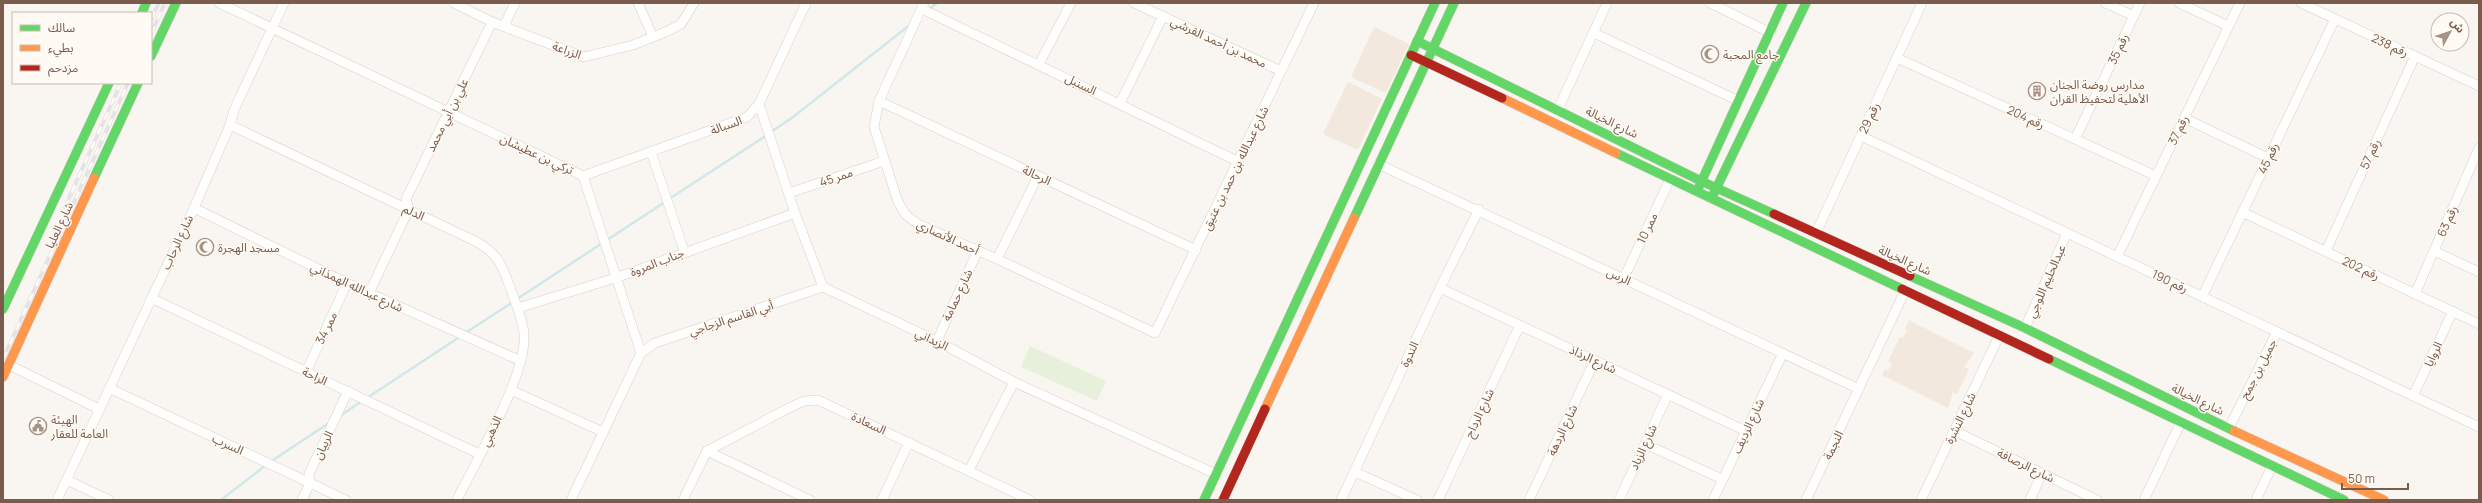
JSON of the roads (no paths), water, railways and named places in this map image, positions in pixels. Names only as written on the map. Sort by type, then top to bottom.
[{"type":"street","points":[[152,54],[176,3]]},
{"type":"street","name":"تركي بن عطيشان","points":[[219,3],[583,176],[615,278],[641,353]]},
{"type":"street","name":"شارع الرحاب","points":[[57,500],[194,208],[230,125],[234,110],[284,3]]},
{"type":"street","name":"الزراعة","points":[[454,3],[492,22],[584,58],[609,52],[653,37],[681,24],[694,3]]},
{"type":"street","points":[[504,26],[515,3]]},
{"type":"street","points":[[638,3],[653,37]]},
{"type":"street","name":"السبالة","points":[[583,176],[747,117],[759,104],[806,3]]},
{"type":"street","points":[[1039,64],[1070,3]]},
{"type":"street","name":"محمد بن أحمد القرشي","points":[[1134,3],[1281,71]]},
{"type":"street","name":"شارع عبدالله بن حمد بن عتيق","points":[[1155,333],[1239,162],[1314,3]]},
{"type":"street","points":[[1204,500],[1435,3]]},
{"type":"street","points":[[1223,500],[1454,3]]},
{"type":"street","points":[[1558,109],[1607,3]]},
{"type":"street","points":[[1710,3],[1771,32]]},
{"type":"street","points":[[1697,192],[1784,3]]},
{"type":"street","points":[[1712,199],[1806,3]]},
{"type":"street","name":"رقم 29","points":[[1816,233],[1922,3]]},
{"type":"street","points":[[2105,3],[2134,16]]},
{"type":"street","name":"رقم 35","points":[[2075,139],[2140,3]]},
{"type":"street","points":[[2179,3],[2228,26]]},
{"type":"street","name":"رقم 37","points":[[2117,257],[2240,3]]},
{"type":"street","name":"رقم 238","points":[[2301,3],[2479,86]]},
{"type":"street","name":"السنبل","points":[[923,6],[1239,162]]},
{"type":"street","name":"أحمد الأنصاري","points":[[923,6],[879,101],[874,127],[898,202],[906,215],[918,224],[997,258],[1155,333]]},
{"type":"street","points":[[1120,103],[1163,16]]},
{"type":"street","name":"رقم 45","points":[[2202,297],[2335,19]]},
{"type":"street","name":"علي بن أبي محمد","points":[[409,209],[406,199],[492,22]]},
{"type":"street","points":[[1594,33],[1739,101]]},
{"type":"street","name":"شارع الخيالة","points":[[1417,41],[1676,166],[1702,181],[2025,328],[2229,428],[2384,500]]},
{"type":"street","points":[[1411,55],[2344,500]]},
{"type":"street","name":"رقم 57","points":[[2326,252],[2415,56]]},
{"type":"street","name":"رقم 204","points":[[1897,58],[2156,176]]},
{"type":"street","points":[[1448,73],[1448,64],[1459,61]]},
{"type":"street","name":"شارع العليا","points":[[3,309],[109,84]]},
{"type":"street","name":"شارع العليا","points":[[3,377],[138,84]]},
{"type":"street","name":"الرحالة","points":[[879,101],[1196,250]]},
{"type":"street","points":[[759,104],[789,193],[794,213],[823,287]]},
{"type":"street","points":[[2184,118],[2268,158]]},
{"type":"street","name":"الدلم","points":[[230,125],[409,209],[491,250],[501,262],[518,308],[524,334],[522,361]]},
{"type":"street","name":"رقم 190","points":[[1861,136],[2479,427]]},
{"type":"street","name":"رقم 63","points":[[2415,294],[2479,148]]},
{"type":"street","points":[[651,152],[684,251]]},
{"type":"street","name":"ممر 45","points":[[789,193],[884,161]]},
{"type":"street","name":"الرس","points":[[1378,164],[1479,209],[1859,389]]},
{"type":"street","points":[[1672,179],[1687,180],[1686,175],[1676,166]]},
{"type":"street","points":[[997,258],[1038,176]]},
{"type":"street","name":"ممر 10","points":[[1624,278],[1672,179]]},
{"type":"street","points":[[1739,211],[1724,201],[1727,194],[1744,200]]},
{"type":"street","name":"شارع عبدالله الهمذاني","points":[[194,208],[347,283],[522,361]]},
{"type":"street","points":[[369,293],[409,209]]},
{"type":"street","name":"الندوة","points":[[1341,500],[1440,288],[1479,209]]},
{"type":"street","name":"رقم 202","points":[[2242,212],[2479,324]]},
{"type":"street","name":"جناب المروة","points":[[518,308],[615,278],[684,251],[794,213]]},
{"type":"street","name":"عبدالحليم اللوجي","points":[[2025,328],[2068,233]]},
{"type":"street","name":"شارع حمامة","points":[[937,340],[978,250]]},
{"type":"street","points":[[2434,251],[2479,272]]},
{"type":"street","name":"ممر 34","points":[[306,372],[347,283]]},
{"type":"street","name":"الزبداني","points":[[823,287],[937,340],[1014,382],[1216,474]]},
{"type":"street","name":"أبي القاسم الزجاجي","points":[[641,353],[655,343],[823,287]]},
{"type":"street","name":"شارع الرذاذ","points":[[1440,288],[1746,431]]},
{"type":"street","name":"النجمة","points":[[1806,500],[1906,291]]},
{"type":"street","name":"الراحة","points":[[151,298],[479,454]]},
{"type":"street","name":"الروايا","points":[[2414,396],[2453,311]]},
{"type":"street","name":"شارع الرداح","points":[[1438,500],[1520,325]]},
{"type":"street","name":"جميل بن جمح","points":[[2229,428],[2277,332]]},
{"type":"street","name":"شارع النشرة","points":[[1921,500],[1999,336]]},
{"type":"street","points":[[2044,356],[2056,360],[2063,359],[2065,354],[2056,344]]},
{"type":"street","points":[[571,500],[602,432],[641,353]]},
{"type":"street","name":"شارع الرديف","points":[[1713,500],[1782,353]]},
{"type":"street","name":"شارع الردهة","points":[[1529,500],[1595,360]]},
{"type":"street","name":"الذهبي","points":[[457,500],[511,390],[522,361]]},
{"type":"street","points":[[2086,377],[2079,369],[2081,365],[2085,361],[2094,362]]},
{"type":"street","points":[[9,365],[99,409]]},
{"type":"street","points":[[969,470],[1014,382]]},
{"type":"street","name":"السرب","points":[[109,388],[346,500]]},
{"type":"street","points":[[511,390],[602,432]]},
{"type":"street","name":"الربيان","points":[[302,500],[310,483],[309,474],[348,391]]},
{"type":"street","name":"شارع الزباد","points":[[1619,500],[1668,394]]},
{"type":"street","name":"السعادة","points":[[707,451],[804,401],[818,400],[1030,500]]},
{"type":"street","points":[[2144,500],[2182,422]]},
{"type":"street","name":"شارع الرصافة","points":[[1954,431],[2097,500]]},
{"type":"street","points":[[882,500],[909,442]]},
{"type":"street","points":[[1645,444],[1722,479]]},
{"type":"street","points":[[683,500],[707,451],[810,500]]},
{"type":"street","points":[[2256,500],[2272,466]]},
{"type":"street","points":[[1355,472],[1417,500]]},
{"type":"street","points":[[2030,500],[2042,473]]},
{"type":"street","points":[[67,480],[109,500]]},
{"type":"waterway","points":[[928,10],[937,3]]},
{"type":"waterway","points":[[771,132],[793,117],[911,24]]},
{"type":"waterway","points":[[669,199],[767,135]]},
{"type":"waterway","points":[[517,299],[665,202]]},
{"type":"waterway","points":[[465,333],[513,302]]},
{"type":"waterway","points":[[367,398],[461,336]]},
{"type":"waterway","points":[[340,416],[362,401]]},
{"type":"waterway","points":[[270,462],[329,423]]},
{"type":"waterway","points":[[221,500],[266,465]]},
{"type":"railway","points":[[152,32],[165,3]]},
{"type":"railway","points":[[152,17],[158,5]]},
{"type":"railway","points":[[65,207],[121,84]]},
{"type":"railway","points":[[3,359],[128,84]]},
{"type":"place","name":"جامع المحبة","points":[[1710,54]]},
{"type":"place","name":"مدارس روضة الجنان الأهلية لتحفيظ القران","points":[[2037,91]]},
{"type":"place","name":"مسجد الهجرة","points":[[205,247]]},
{"type":"place","name":"الهيئة العامة للعقار","points":[[38,426]]}]
